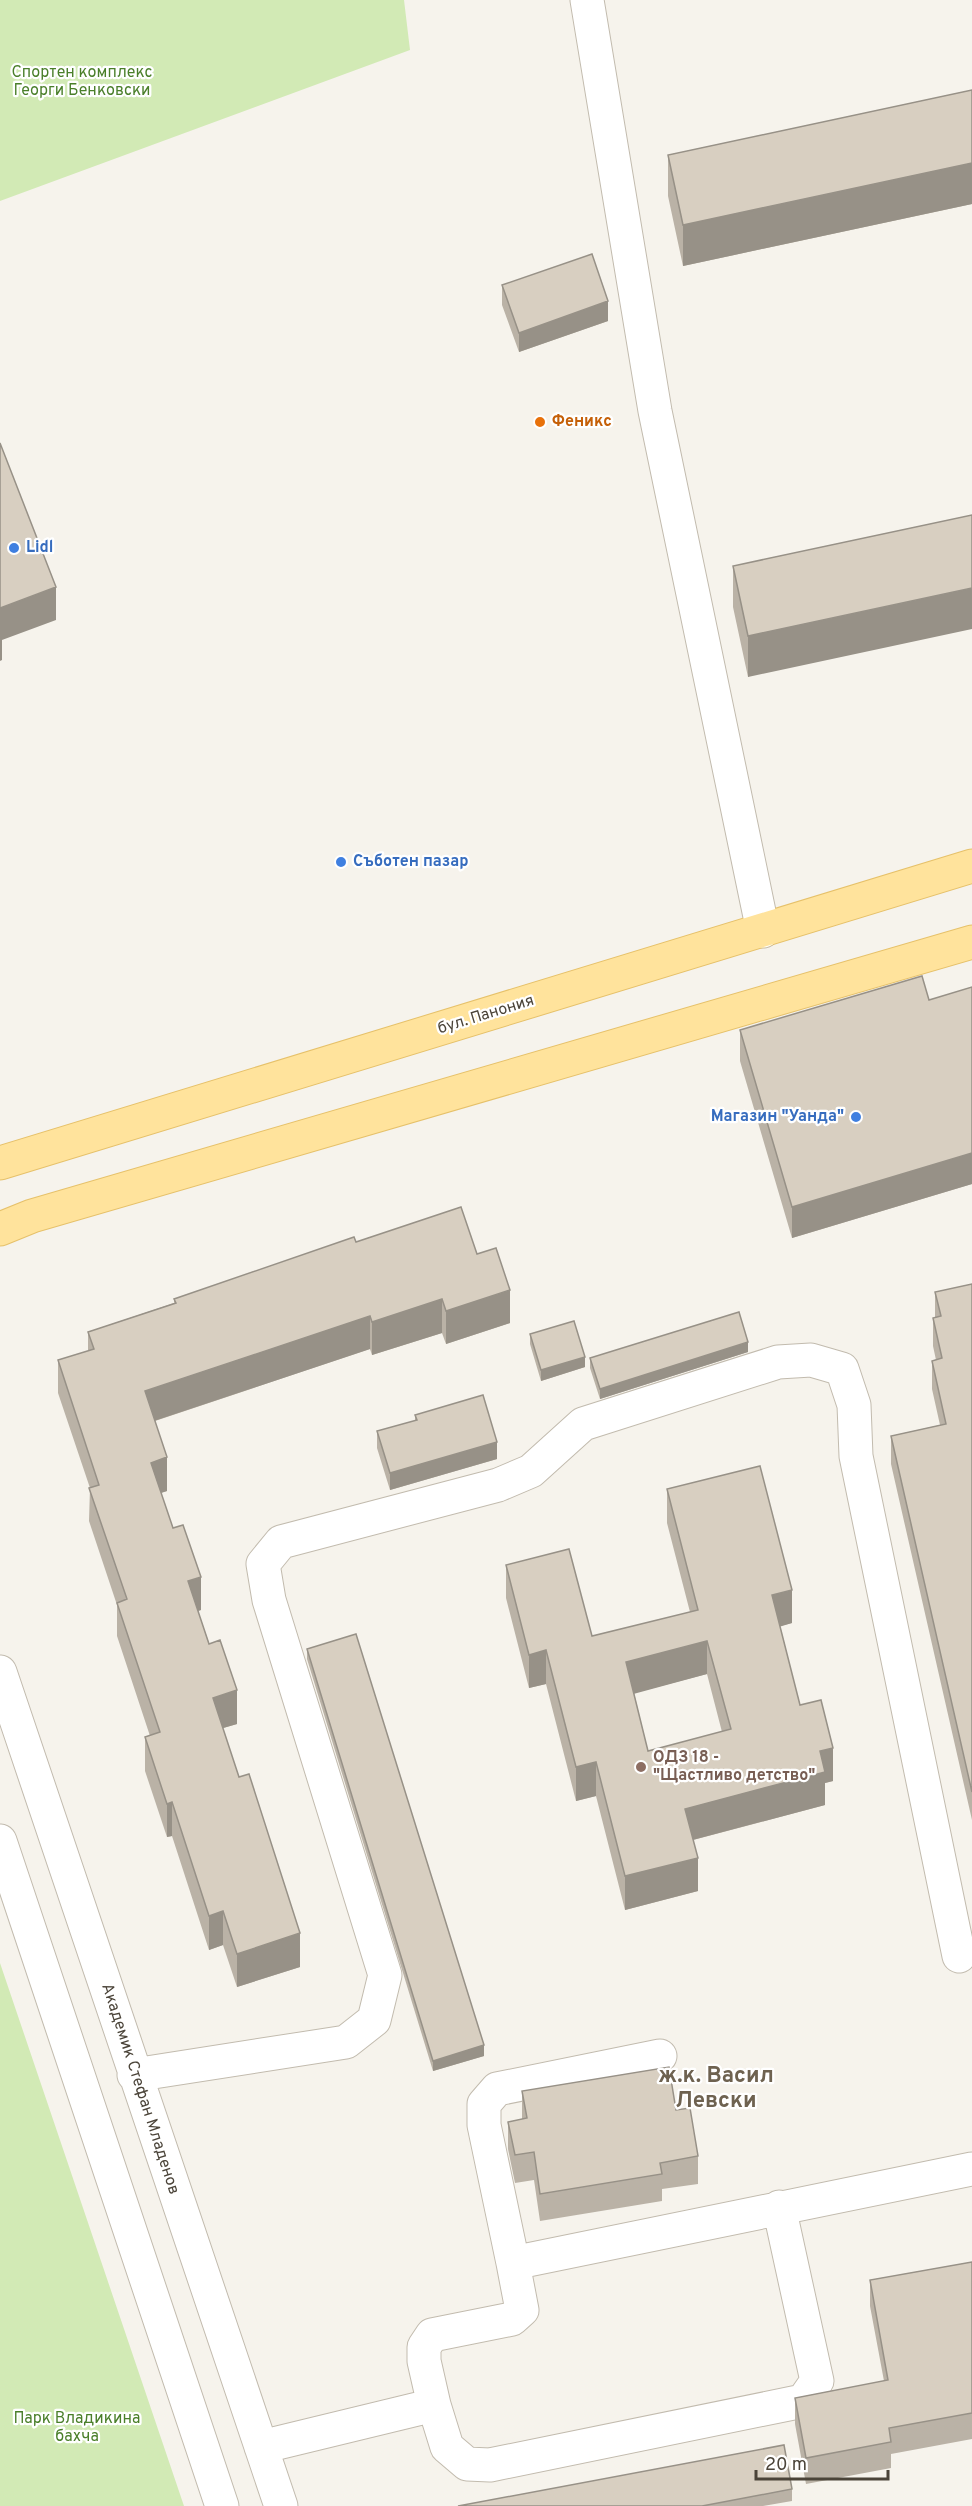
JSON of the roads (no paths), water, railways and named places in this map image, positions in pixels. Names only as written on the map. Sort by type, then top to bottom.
[{"type":"main road","name":"бул. Панония","points":[[0,1163],[972,866]]},
{"type":"main road","points":[[0,1229],[32,1216],[972,942]]},
{"type":"street","points":[[587,0],[655,411],[763,931]]},
{"type":"street","points":[[134,2075],[346,2042],[374,2020],[385,1975],[269,1600],[263,1564],[281,1542],[498,1485],[531,1471],[584,1424],[778,1362],[811,1360],[842,1369],[854,1406],[856,1456],[959,1956]]},
{"type":"street","name":"Академик Стефан Младенов","points":[[0,1672],[281,2506]]},
{"type":"street","points":[[0,1840],[222,2506]]},
{"type":"street","points":[[660,2056],[496,2089],[484,2104],[484,2125],[522,2310],[512,2319],[432,2335],[424,2347],[424,2361],[447,2447],[467,2464],[490,2464],[803,2401],[817,2381],[778,2207]]},
{"type":"street","points":[[513,2263],[972,2169]]},
{"type":"street","points":[[261,2447],[435,2405]]},
{"type":"place","name":"Феникс","points":[[540,422]]},
{"type":"place","name":"Lidl","points":[[14,548]]},
{"type":"place","name":"Съботен пазар","points":[[341,862]]},
{"type":"place","name":"Магазин \"Уанда\"","points":[[856,1117]]},
{"type":"place","name":"ОДЗ 18 - \"Щастливо детство\"","points":[[641,1767]]},
{"type":"district","name":"ж.к. Васил Левски","points":[[716,2088]]},
{"type":"park label","name":"Спортен комплекс Георги Бенковски","points":[[82,82]]},
{"type":"park label","name":"Парк Владикина бахча","points":[[77,2428]]}]
